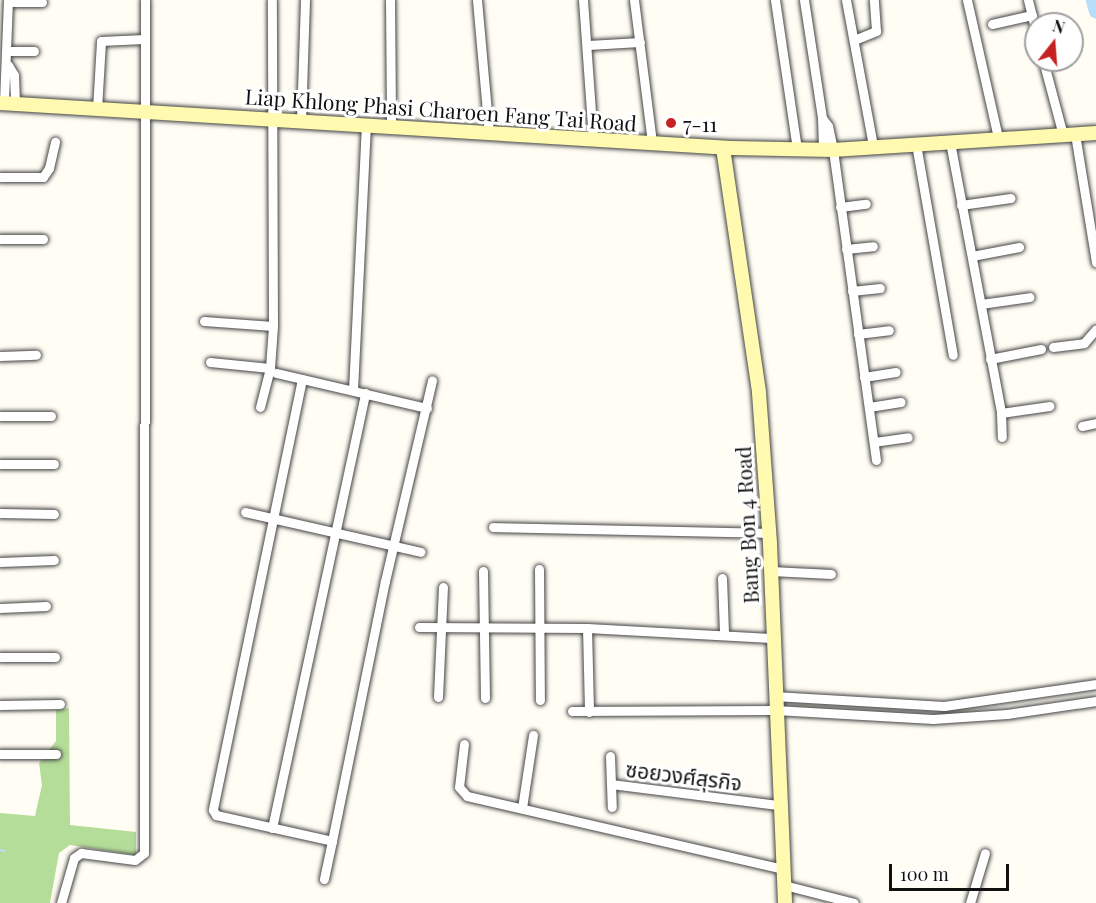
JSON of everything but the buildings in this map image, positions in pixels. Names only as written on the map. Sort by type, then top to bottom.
[{"type":"street","points":[[62,903],[74,858],[81,854],[135,861],[144,853],[143,110],[145,0]]},
{"type":"street","points":[[260,407],[273,370],[272,0]]},
{"type":"street","points":[[301,121],[304,0]]},
{"type":"street","points":[[390,0],[391,127]]},
{"type":"street","points":[[477,0],[489,134]]},
{"type":"street","points":[[583,0],[593,139]]},
{"type":"street","points":[[634,0],[652,143]]},
{"type":"street","points":[[775,0],[797,150]]},
{"type":"street","points":[[804,0],[822,118],[840,207],[876,460]]},
{"type":"street","points":[[846,0],[873,146]]},
{"type":"street","points":[[854,40],[876,31],[874,0]]},
{"type":"street","points":[[968,0],[998,138]]},
{"type":"street","points":[[6,103],[9,51],[8,1],[42,2]]},
{"type":"street","points":[[992,24],[1024,17]]},
{"type":"street","points":[[98,109],[101,41],[144,39]]},
{"type":"street","points":[[588,45],[640,42]]},
{"type":"street","points":[[9,51],[34,51]]},
{"type":"street","points":[[1047,72],[1069,134],[1096,262]]},
{"type":"street","name":"Liap Khlong Phasi Charoen Fang Tai Road","points":[[6,103],[723,148],[828,150],[1096,133]]},
{"type":"street","points":[[353,390],[366,125]]},
{"type":"street","points":[[0,177],[43,177],[50,168],[55,142]]},
{"type":"street","points":[[950,142],[1001,413],[1002,436]]},
{"type":"street","points":[[916,144],[952,355]]},
{"type":"street","name":"Bang Bon 4 Road","points":[[723,148],[759,393],[770,533],[771,638],[778,805],[785,903]]},
{"type":"street","points":[[961,205],[1011,198]]},
{"type":"street","points":[[840,207],[866,204]]},
{"type":"street","points":[[0,239],[43,240]]},
{"type":"street","points":[[846,249],[873,246]]},
{"type":"street","points":[[972,256],[1019,247]]},
{"type":"street","points":[[852,291],[880,288]]},
{"type":"street","points":[[981,304],[1030,297]]},
{"type":"street","points":[[204,321],[273,326]]},
{"type":"street","points":[[1053,347],[1084,343],[1096,329]]},
{"type":"street","points":[[858,334],[889,330]]},
{"type":"street","points":[[990,359],[1041,349]]},
{"type":"street","points":[[0,356],[36,356]]},
{"type":"street","points":[[210,362],[273,370],[427,408]]},
{"type":"street","points":[[864,376],[896,372]]},
{"type":"street","points":[[302,379],[213,810],[216,815],[332,842]]},
{"type":"street","points":[[324,879],[393,546],[432,380]]},
{"type":"street","points":[[272,828],[365,393]]},
{"type":"street","points":[[868,407],[901,402]]},
{"type":"street","points":[[1001,413],[1049,406]]},
{"type":"street","points":[[0,416],[51,416]]},
{"type":"street","points":[[1082,426],[1096,423]]},
{"type":"street","points":[[874,441],[908,437]]},
{"type":"street","points":[[0,464],[54,464]]},
{"type":"street","points":[[245,512],[421,552]]},
{"type":"street","points":[[0,513],[54,514]]},
{"type":"street","points":[[493,527],[770,533]]},
{"type":"street","points":[[0,562],[54,560]]},
{"type":"street","points":[[539,569],[540,700]]},
{"type":"street","points":[[483,571],[485,698]]},
{"type":"street","points":[[771,572],[831,574]]},
{"type":"street","points":[[722,578],[724,633]]},
{"type":"street","points":[[438,697],[443,627],[443,587]]},
{"type":"street","points":[[0,608],[46,606]]},
{"type":"street","points":[[419,627],[587,628],[724,633],[771,638]]},
{"type":"street","points":[[587,628],[589,712]]},
{"type":"street","points":[[0,657],[55,657]]},
{"type":"street","points":[[572,711],[775,703],[944,706],[1096,684]]},
{"type":"street","points":[[775,703],[933,718],[1007,714],[1096,700]]},
{"type":"street","points":[[0,705],[60,704]]},
{"type":"street","points":[[522,808],[533,735]]},
{"type":"street","points":[[464,744],[459,791],[783,869]]},
{"type":"street","points":[[0,753],[56,754]]},
{"type":"street","name":"ซอยวงศ์สุรกิจ","points":[[610,756],[611,784],[778,805]]},
{"type":"street","points":[[611,784],[612,807]]},
{"type":"street","points":[[970,903],[986,853]]},
{"type":"street","points":[[784,885],[854,903]]},
{"type":"green space","points":[[69,708],[70,825],[136,832],[136,855],[70,845],[59,853],[50,903],[0,903],[0,813],[35,816],[42,785],[39,763],[56,741],[56,710]]},
{"type":"waterway","points":[[1093,0],[1096,11]]},
{"type":"waterway","points":[[0,850],[5,851]]},
{"type":"place","name":"7-11","points":[[671,123]]}]
